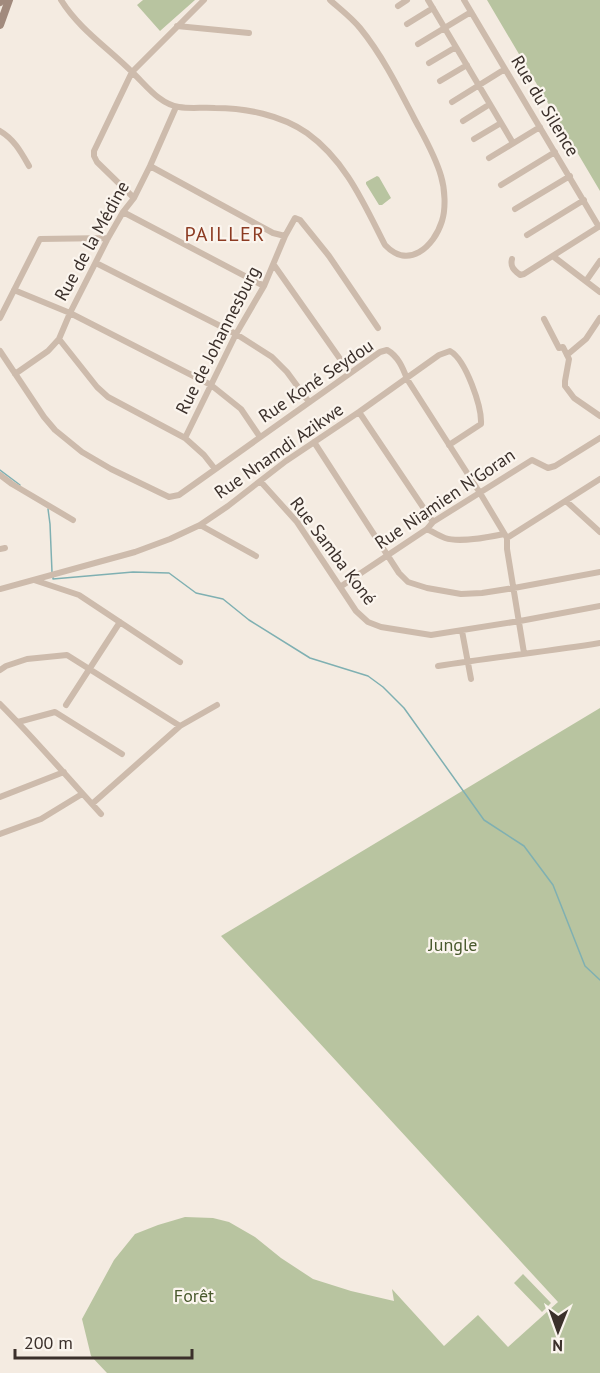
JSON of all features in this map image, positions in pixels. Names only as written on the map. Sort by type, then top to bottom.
[{"type":"main road","points":[[0,25],[9,0]]},
{"type":"street","points":[[61,0],[87,32],[166,102],[176,107],[246,110],[274,117],[305,132],[336,160],[349,178],[385,245],[398,255],[415,255],[423,250],[437,232],[443,214],[443,189],[436,161],[372,44],[358,26],[330,0]]},
{"type":"street","points":[[134,198],[97,162],[94,151],[132,72],[204,0]]},
{"type":"street","points":[[398,6],[407,0]]},
{"type":"street","points":[[428,0],[513,143]]},
{"type":"street","name":"Rue du Silence","points":[[464,0],[600,227]]},
{"type":"street","points":[[407,24],[433,8]]},
{"type":"street","points":[[418,44],[471,12]]},
{"type":"street","points":[[177,26],[249,33]]},
{"type":"street","points":[[429,63],[456,47]]},
{"type":"street","points":[[440,81],[467,65]]},
{"type":"street","points":[[452,102],[506,69]]},
{"type":"street","points":[[463,121],[490,104]]},
{"type":"street","name":"Rue de la Médine","points":[[15,374],[48,351],[59,339],[108,238],[134,198],[176,107]]},
{"type":"street","points":[[474,139],[501,123]]},
{"type":"street","points":[[489,158],[540,127]]},
{"type":"street","points":[[0,131],[11,139],[29,166]]},
{"type":"street","points":[[501,185],[555,152]]},
{"type":"street","points":[[150,166],[273,232],[285,236],[293,220],[297,218],[300,220],[329,256],[378,327]]},
{"type":"street","points":[[515,209],[570,176]]},
{"type":"street","points":[[527,235],[584,201]]},
{"type":"street","points":[[123,212],[264,286]]},
{"type":"street","points":[[512,259],[512,267],[522,275],[600,227]]},
{"type":"street","name":"Rue de Johannesburg","points":[[185,438],[236,334],[264,286],[285,236]]},
{"type":"street","points":[[0,318],[39,239],[108,238]]},
{"type":"street","points":[[554,257],[600,292]]},
{"type":"street","points":[[586,281],[600,261]]},
{"type":"street","points":[[96,263],[236,334],[272,357],[287,372],[309,402]]},
{"type":"street","points":[[274,265],[350,373]]},
{"type":"street","points":[[14,290],[70,313],[211,385],[241,409],[260,437]]},
{"type":"street","points":[[567,355],[586,339],[600,318]]},
{"type":"street","points":[[544,319],[558,348],[563,347],[569,359],[565,386],[574,398],[600,416]]},
{"type":"street","points":[[59,339],[97,387],[108,397],[185,438],[204,455],[215,469]]},
{"type":"street","name":"Rue Koné Seydou","points":[[0,351],[55,430],[82,452],[169,497],[179,495],[380,352],[387,350],[394,355],[506,536],[524,653]]},
{"type":"street","name":"Rue Nnamdi Azikwe","points":[[0,589],[135,552],[200,525],[261,482],[286,461],[439,355],[450,351],[460,359],[468,376],[482,417],[482,424],[449,445]]},
{"type":"street","points":[[359,412],[433,522]]},
{"type":"street","name":"Rue Niamien N'Goran","points":[[340,586],[427,529],[433,522],[532,460],[548,468],[555,466],[600,438]]},
{"type":"street","points":[[314,442],[399,573],[408,582],[426,588],[461,594],[482,593],[600,572]]},
{"type":"street","points":[[0,475],[73,520]]},
{"type":"street","points":[[427,529],[451,539],[506,536],[600,479]]},
{"type":"street","name":"Rue Samba Koné","points":[[261,482],[297,522],[356,611],[368,622],[381,627],[431,635],[600,606]]},
{"type":"street","points":[[566,501],[600,532]]},
{"type":"street","points":[[200,525],[256,556]]},
{"type":"street","points":[[33,580],[80,595],[180,662]]},
{"type":"street","points":[[66,705],[120,622]]},
{"type":"street","points":[[462,631],[471,679]]},
{"type":"street","points":[[438,666],[600,643]]},
{"type":"street","points":[[0,670],[27,659],[67,655],[180,726]]},
{"type":"street","points":[[0,704],[101,814]]},
{"type":"street","points":[[92,804],[180,726],[217,705]]},
{"type":"street","points":[[18,722],[55,712],[122,754]]},
{"type":"street","points":[[0,797],[64,772]]},
{"type":"street","points":[[0,834],[41,819],[82,794]]},
{"type":"green space","points":[[143,0],[195,0],[160,31],[137,5]]},
{"type":"green space","points":[[487,0],[600,0],[600,191]]},
{"type":"green space","points":[[377,176],[391,198],[382,205],[379,205],[366,184]]},
{"type":"green space","points":[[600,708],[600,1373],[107,1373],[91,1356],[82,1319],[114,1260],[135,1234],[185,1217],[213,1218],[229,1222],[255,1237],[313,1279],[394,1301],[392,1289],[444,1346],[478,1315],[508,1347],[558,1302],[221,936]]},
{"type":"green space","points":[[523,1274],[551,1303],[542,1312],[514,1283]]},
{"type":"waterway","points":[[0,470],[20,485]]},
{"type":"waterway","points":[[48,509],[52,572]]},
{"type":"waterway","points":[[53,577],[53,579],[133,572],[169,573],[196,593],[223,599],[249,620],[310,658],[368,676],[383,687],[404,708],[484,820],[524,846],[553,885],[585,966],[600,980]]},
{"type":"district","name":"PAILLER","points":[[225,234]]},
{"type":"park label","name":"Jungle","points":[[453,945]]},
{"type":"park label","name":"Forêt","points":[[194,1296]]}]
